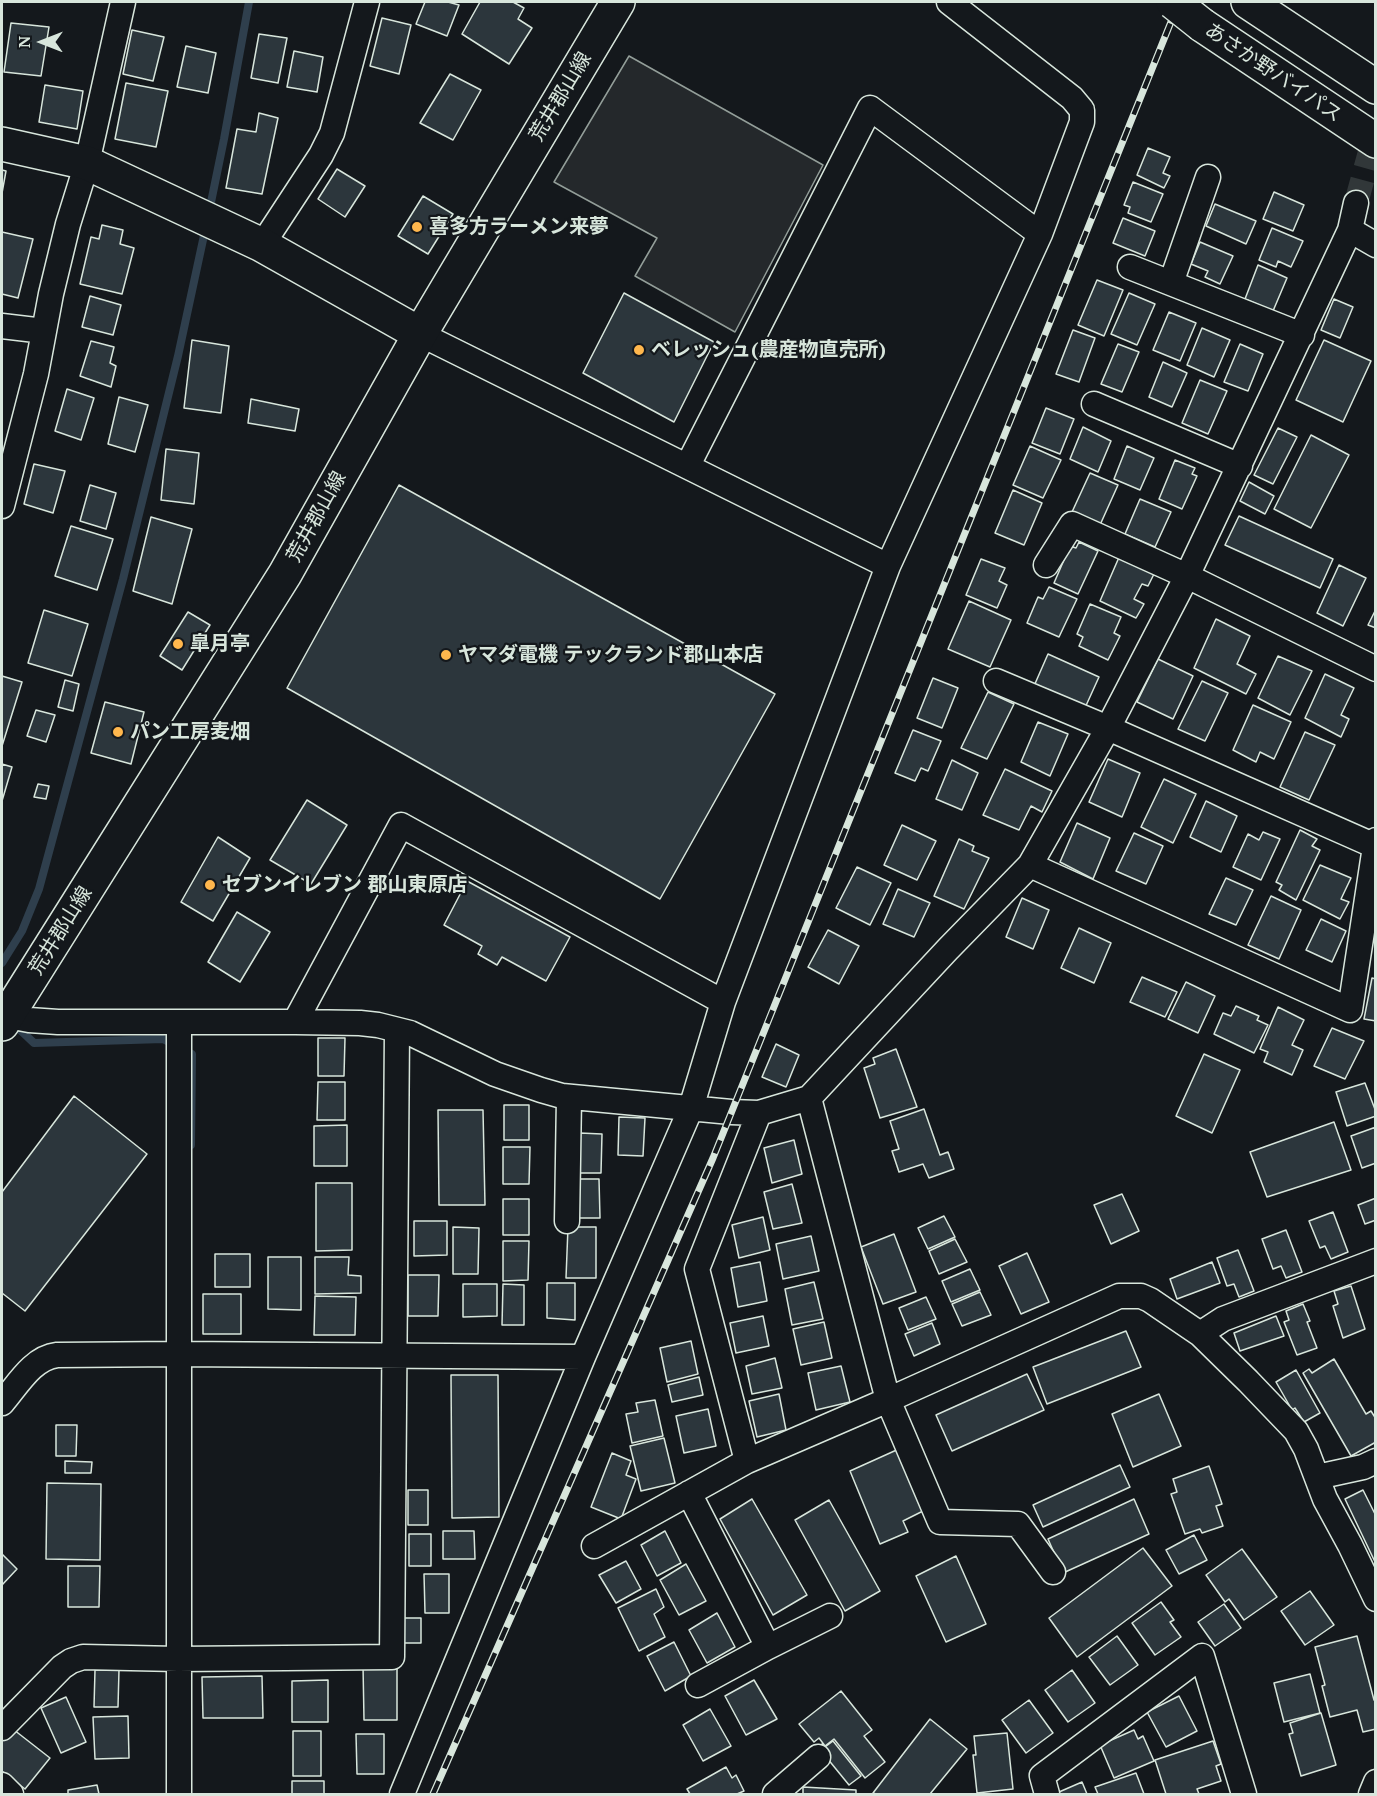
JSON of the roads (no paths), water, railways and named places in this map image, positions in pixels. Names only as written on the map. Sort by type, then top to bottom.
[{"type":"main road","name":"荒井郡山線","points":[[5,1020],[285,574],[420,334],[618,2]]},
{"type":"main road","name":"あさか野バイパス","points":[[1173,2],[1202,25],[1376,141]]},
{"type":"main road","points":[[1248,2],[1376,87]]},
{"type":"main road","points":[[2,144],[87,163],[262,245],[420,334]]},
{"type":"street","points":[[2,506],[36,374],[51,294],[68,224],[87,163],[123,2]]},
{"type":"street","points":[[262,245],[321,155],[332,133],[367,2]]},
{"type":"street","points":[[402,1794],[583,1357],[691,1108],[723,1002],[888,566],[1040,234],[1082,122],[1082,110],[1072,98],[949,2]]},
{"type":"street","points":[[688,465],[870,108],[1040,234]]},
{"type":"street","points":[[1171,283],[1208,177]]},
{"type":"street","points":[[5,1020],[360,1023],[410,1033],[495,1074],[569,1097],[759,1113],[809,1098],[1030,865],[1108,728],[1187,576],[1350,230],[1356,203]]},
{"type":"street","points":[[1350,230],[1376,245]]},
{"type":"street","points":[[1130,267],[1302,335]]},
{"type":"street","points":[[2,326],[44,331]]},
{"type":"street","points":[[420,334],[888,566]]},
{"type":"street","points":[[1094,404],[1240,466]]},
{"type":"street","points":[[1046,565],[1072,524],[1187,576],[1376,669]]},
{"type":"street","points":[[996,681],[1375,843],[1350,1010],[1030,865]]},
{"type":"street","points":[[295,1022],[401,825],[723,1002]]},
{"type":"street","points":[[179,1022],[179,1794]]},
{"type":"street","points":[[2,1728],[62,1667],[84,1656],[178,1659],[392,1656],[397,1030]]},
{"type":"street","points":[[567,1221],[569,1097]]},
{"type":"street","points":[[809,1098],[888,1400],[940,1522],[1018,1524],[1053,1572]]},
{"type":"street","points":[[747,1461],[697,1269],[759,1113]]},
{"type":"street","points":[[1200,1334],[1223,1319],[1376,1261]]},
{"type":"street","points":[[594,1546],[747,1461],[1119,1296],[1141,1296],[1200,1334],[1296,1431],[1306,1449],[1325,1499],[1376,1599]]},
{"type":"street","points":[[2,1403],[42,1358],[49,1356],[178,1354],[583,1357]]},
{"type":"street","points":[[1317,1477],[1363,1467],[1376,1461]]},
{"type":"street","points":[[689,1493],[768,1647]]},
{"type":"street","points":[[698,1685],[830,1616]]},
{"type":"street","points":[[1047,1794],[1042,1776],[1202,1656],[1244,1794]]},
{"type":"street","points":[[776,1794],[818,1757]]},
{"type":"street","points":[[2,1785],[11,1794]]},
{"type":"waterway","points":[[209,212],[249,2]]},
{"type":"waterway","points":[[2,963],[22,931],[39,889],[123,579],[178,356],[206,226]]},
{"type":"waterway","points":[[15,1025],[34,1043],[163,1039],[192,1054],[191,1145]]},
{"type":"tunnel","points":[[1356,203],[1376,130]]},
{"type":"railway","points":[[433,1794],[713,1158],[1179,2]]},
{"type":"place","name":"喜多方ラーメン来夢","points":[[417,227]]},
{"type":"place","name":"ベレッシュ(農産物直売所)","points":[[639,350]]},
{"type":"place","name":"皐月亭","points":[[178,644]]},
{"type":"place","name":"ヤマダ電機 テックランド郡山本店","points":[[446,655]]},
{"type":"place","name":"パン工房麦畑","points":[[118,732]]},
{"type":"place","name":"セブンイレブン 郡山東原店","points":[[210,885]]}]
